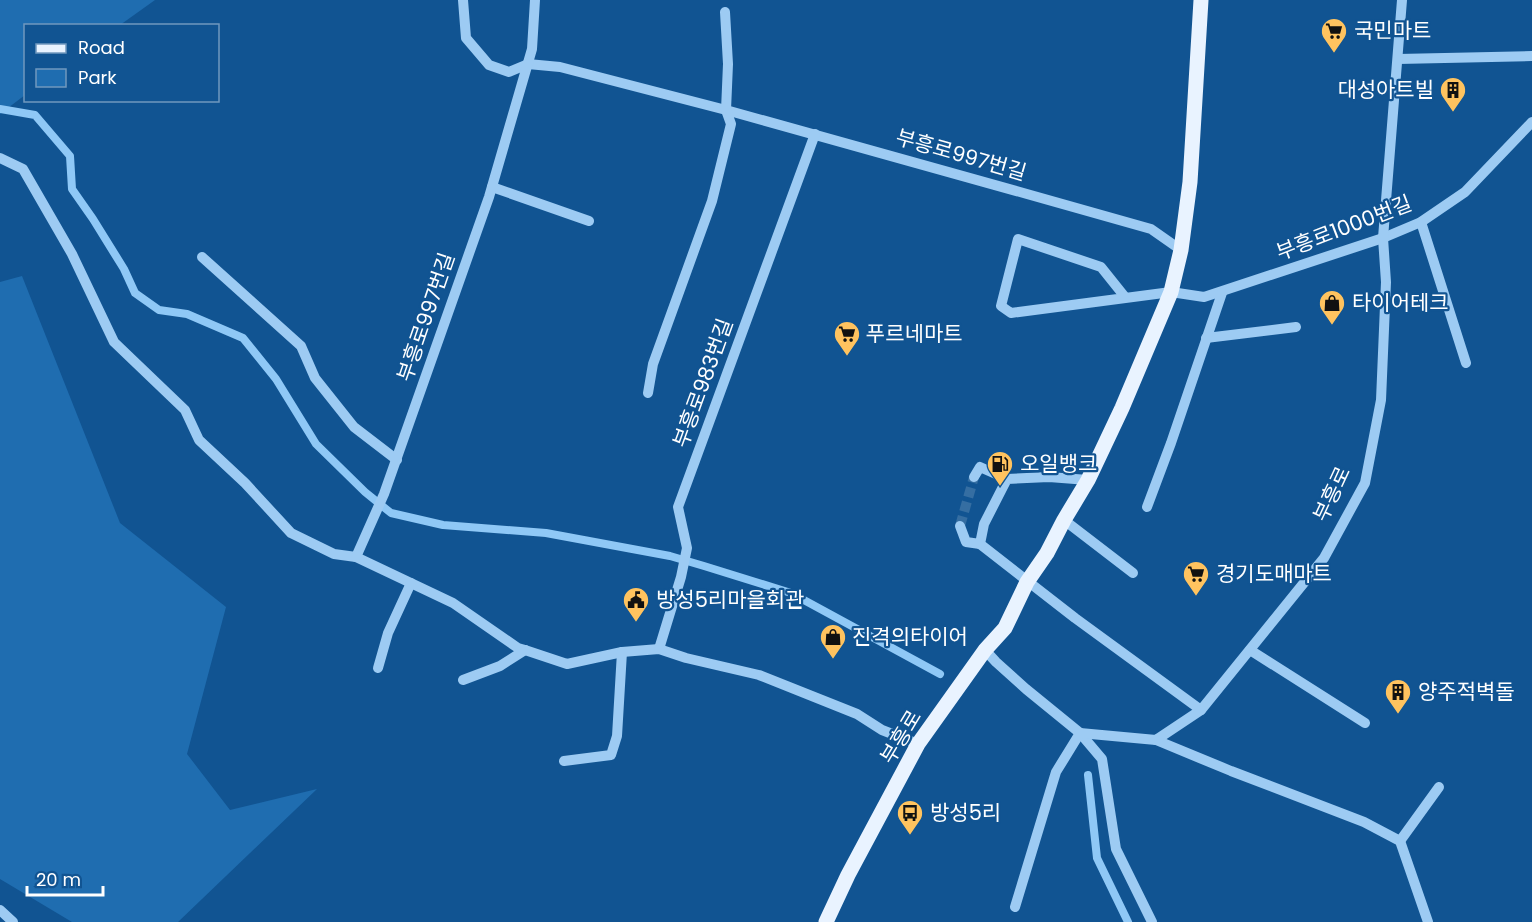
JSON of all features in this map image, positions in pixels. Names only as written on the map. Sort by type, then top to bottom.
[{"type":"main road","name":"부흥로","points":[[826,922],[848,875],[918,744],[985,650],[1005,628],[1027,582],[1047,553],[1088,480],[1122,408],[1171,292],[1181,250],[1191,173],[1201,0]]},
{"type":"street","points":[[464,0],[466,38],[489,64],[509,72],[528,64]]},
{"type":"street","name":"부흥로997번길","points":[[356,557],[397,460],[492,187],[532,49],[535,0]]},
{"type":"street","name":"부흥로","points":[[1156,740],[1201,710],[1250,650],[1324,558],[1365,483],[1382,400],[1386,282],[1383,238],[1402,0]]},
{"type":"street","points":[[648,393],[653,364],[712,201],[731,124],[726,110],[728,64],[725,12]]},
{"type":"street","points":[[1479,45],[1482,57]]},
{"type":"street","points":[[1398,59],[1532,56]]},
{"type":"street","name":"부흥로997번길","points":[[528,64],[560,67],[726,110],[1151,229],[1181,250]]},
{"type":"street","name":"부흥로1000번길","points":[[1125,297],[1101,267],[1018,239],[1001,306],[1011,313],[1171,292],[1204,297],[1222,293],[1383,238],[1421,222],[1465,192],[1532,122]]},
{"type":"street","name":"부흥로983번길","points":[[659,649],[681,577],[687,548],[678,507],[815,134]]},
{"type":"street","points":[[0,158],[23,169],[72,254],[114,342],[185,410],[199,440],[245,483],[291,533],[334,554],[356,557],[453,603],[518,648],[567,664],[622,652],[659,649],[686,658],[759,675],[857,714],[882,730],[918,744]]},
{"type":"street","points":[[492,187],[589,221]]},
{"type":"street","points":[[1421,222],[1466,363]]},
{"type":"street","points":[[202,257],[301,346],[315,378],[354,427],[397,460]]},
{"type":"street","points":[[1147,507],[1222,293]]},
{"type":"street","points":[[1206,338],[1296,327]]},
{"type":"street","points":[[974,477],[980,467],[1007,479],[1049,477],[1088,480]]},
{"type":"street","points":[[980,544],[984,524],[1007,479]]},
{"type":"street","points":[[1064,520],[1133,573]]},
{"type":"street","points":[[960,526],[966,542],[980,544],[1027,582],[1201,710]]},
{"type":"street","points":[[378,668],[388,633],[411,583]]},
{"type":"street","points":[[463,680],[500,666],[525,650]]},
{"type":"street","points":[[985,650],[996,663],[1080,733],[1102,759],[1116,849],[1152,922]]},
{"type":"street","points":[[1250,650],[1365,723]]},
{"type":"street","points":[[564,761],[611,755],[617,736],[622,652]]},
{"type":"street","points":[[1080,733],[1156,740],[1364,822],[1400,841],[1428,922]]},
{"type":"street","points":[[1015,908],[1056,772],[1080,733]]},
{"type":"street","points":[[1400,841],[1439,787]]},
{"type":"street","points":[[0,910],[13,922]]},
{"type":"green space","points":[[0,0],[155,0],[121,24],[24,24],[24,96],[0,114]]},
{"type":"green space","points":[[22,276],[120,523],[226,607],[187,754],[230,810],[317,789],[178,922],[72,922],[0,879],[0,282]]},
{"type":"waterway","points":[[0,109],[35,115],[70,156],[72,189],[124,269],[135,293],[159,310],[187,314],[243,338],[276,379],[316,444],[365,492],[391,513],[443,525],[546,533],[670,556],[791,593],[940,674]]},
{"type":"waterway","points":[[1088,775],[1097,858],[1128,922]]},
{"type":"tunnel","points":[[960,526],[974,477]]},
{"type":"place","name":"국민마트","points":[[1334,54]]},
{"type":"place","name":"대성아트빌","points":[[1453,113]]},
{"type":"place","name":"타이어테크","points":[[1332,326]]},
{"type":"place","name":"푸르네마트","points":[[847,357]]},
{"type":"place","name":"오일뱅크","points":[[1000,487]]},
{"type":"place","name":"경기도매마트","points":[[1196,597]]},
{"type":"place","name":"방성5리마을회관","points":[[636,623]]},
{"type":"place","name":"진격의타이어","points":[[833,660]]},
{"type":"place","name":"양주적벽돌","points":[[1398,715]]},
{"type":"place","name":"방성5리","points":[[910,836]]}]
